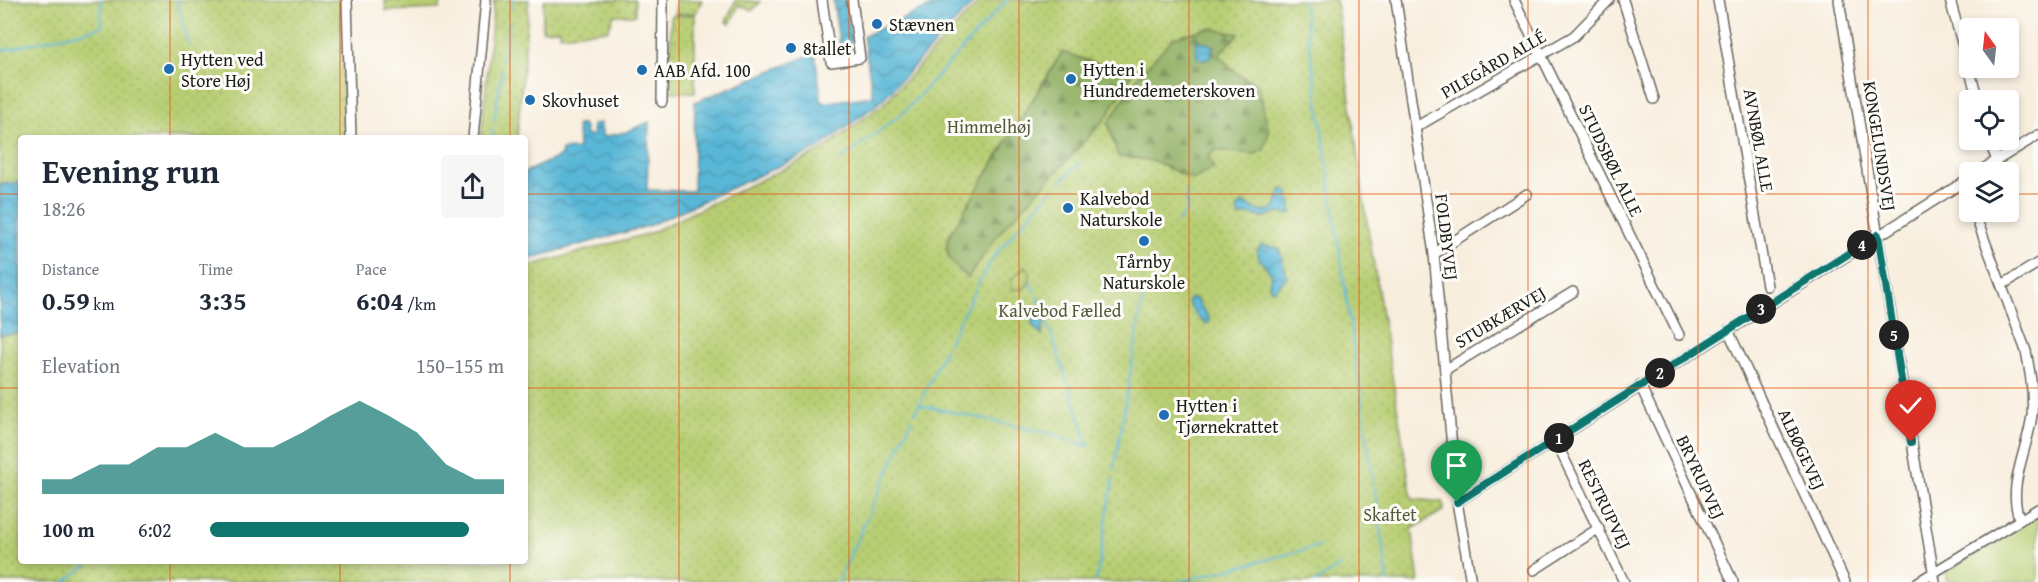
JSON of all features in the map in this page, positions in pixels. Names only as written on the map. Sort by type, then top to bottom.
[{"type":"street","points":[[347,0],[351,135]]},
{"type":"street","points":[[473,135],[486,0]]},
{"type":"street","points":[[662,102],[663,0]]},
{"type":"street","points":[[822,0],[831,62],[860,58],[852,0]]},
{"type":"street","name":"FOLDBYVEJ","points":[[1396,0],[1434,254],[1455,479]]},
{"type":"street","name":"STUDSBØL ALLE","points":[[1514,0],[1679,335]]},
{"type":"street","name":"PILEGÅRD ALLÉ","points":[[1416,127],[1574,36],[1609,0]]},
{"type":"street","points":[[1623,0],[1654,99]]},
{"type":"street","name":"AVNBØL ALLE","points":[[1718,0],[1767,286]]},
{"type":"street","name":"KONGELUNDSVEJ","points":[[1839,0],[1934,577]]},
{"type":"street","points":[[1950,0],[1975,90]]},
{"type":"street","points":[[1993,150],[1997,161],[2038,135]]},
{"type":"street","points":[[1471,582],[1457,502],[1959,184]]},
{"type":"street","points":[[1434,254],[1527,194]]},
{"type":"street","points":[[1978,222],[2026,351],[2035,388],[2032,416],[2018,473],[2016,506],[2020,520]]},
{"type":"street","points":[[2002,285],[2038,263]]},
{"type":"street","name":"STUBKÆRVEJ","points":[[1445,370],[1573,292]]},
{"type":"street","name":"ALBØGEVEJ","points":[[1728,330],[1845,582]]},
{"type":"street","name":"BRYRUPVEJ","points":[[1641,385],[1733,582]]},
{"type":"street","name":"RESTRUPVEJ","points":[[1555,440],[1624,582]]},
{"type":"street","points":[[1918,582],[1934,577],[2038,509]]},
{"type":"street","points":[[1534,570],[1599,528]]},
{"type":"green space","name":"Kalvebod Fælled","points":[[0,0],[340,0],[346,135],[18,135],[18,564],[528,564],[528,266],[650,233],[821,151],[883,104],[981,0],[1336,0],[1367,222],[1412,499],[1443,502],[1444,510],[1412,529],[1419,582],[0,582]]},
{"type":"green space","points":[[385,0],[441,0],[440,9],[386,11]]},
{"type":"green space","points":[[494,0],[529,0],[517,135],[481,135]]},
{"type":"green space","points":[[544,0],[635,0],[635,15],[614,15],[608,30],[560,35],[560,29],[542,30]]},
{"type":"green space","points":[[676,0],[702,0],[696,13],[675,14]]},
{"type":"green space","points":[[736,0],[760,2],[752,11],[739,5],[730,24],[726,22]]},
{"type":"green space","points":[[695,15],[695,92],[670,92],[671,16]]},
{"type":"green space","points":[[1209,28],[1239,34],[1218,55],[1238,74],[1258,85],[1269,132],[1264,150],[1255,154],[1216,150],[1208,157],[1214,168],[1193,180],[1154,161],[1118,156],[1108,123],[1138,76],[1174,37]]},
{"type":"green space","points":[[1062,52],[1132,75],[1106,118],[1000,232],[968,278],[950,260],[947,249],[949,235]]},
{"type":"green space","points":[[1025,266],[1030,271],[1030,282],[1023,289],[1012,289],[1011,280]]},
{"type":"green space","points":[[2038,515],[2038,582],[1948,582],[1946,572]]},
{"type":"water","points":[[833,0],[845,0],[853,53],[841,55]]},
{"type":"water","points":[[939,0],[976,0],[880,102],[819,148],[648,226],[528,259],[528,171],[561,156],[562,150],[578,149],[577,125],[584,125],[586,136],[593,135],[592,125],[600,123],[603,137],[626,132],[649,122],[647,190],[693,191],[695,102],[815,53],[822,103],[873,96],[863,36],[939,3]]},
{"type":"water","points":[[1196,41],[1206,42],[1214,47],[1209,58],[1201,60],[1197,57]]},
{"type":"water","points":[[18,182],[18,333],[0,335],[0,184]]},
{"type":"water","points":[[1285,189],[1289,193],[1292,213],[1276,213],[1262,218],[1250,214],[1239,217],[1237,209],[1242,203],[1261,212],[1270,210],[1277,206],[1280,191]]},
{"type":"water","points":[[1261,245],[1279,248],[1287,277],[1274,290],[1270,289],[1269,283],[1272,274],[1260,260],[1257,251]]},
{"type":"water","points":[[1191,298],[1196,299],[1209,318],[1209,323],[1205,324],[1192,310],[1188,301]]},
{"type":"water","points":[[1034,312],[1047,319],[1043,326],[1042,336],[1032,325]]},
{"type":"waterway","points":[[0,51],[102,27],[101,0]]},
{"type":"waterway","points":[[177,0],[188,43]]},
{"type":"waterway","points":[[511,9],[512,0]]},
{"type":"waterway","points":[[841,160],[904,112],[1007,0]]},
{"type":"waterway","points":[[1303,0],[1388,582]]},
{"type":"waterway","points":[[503,61],[509,22]]},
{"type":"waterway","points":[[494,121],[502,69]]},
{"type":"waterway","points":[[492,135],[493,128]]},
{"type":"waterway","points":[[1060,182],[1081,162]]},
{"type":"waterway","points":[[977,286],[994,256],[1052,190]]},
{"type":"waterway","points":[[1178,222],[1187,210],[1186,190]]},
{"type":"waterway","points":[[1030,282],[1035,291]]},
{"type":"waterway","points":[[1114,470],[1145,286]]},
{"type":"waterway","points":[[948,343],[976,289]]},
{"type":"waterway","points":[[1037,296],[1045,318]]},
{"type":"waterway","points":[[1047,321],[1089,446]]},
{"type":"waterway","points":[[915,413],[945,349]]},
{"type":"waterway","points":[[919,405],[1048,433],[1089,446]]},
{"type":"waterway","points":[[838,582],[912,419]]},
{"type":"waterway","points":[[1096,582],[1113,480]]},
{"type":"waterway","points":[[1178,582],[1320,546]]},
{"type":"waterway","points":[[65,582],[88,564]]},
{"type":"waterway","points":[[1315,582],[1342,565]]},
{"type":"place","name":"Stævnen","points":[[877,24]]},
{"type":"place","name":"8tallet","points":[[791,48]]},
{"type":"place","name":"Hytten ved Store Høj","points":[[169,69]]},
{"type":"place","name":"AAB Afd. 100","points":[[642,70]]},
{"type":"place","name":"Hytten i Hundredemeterskoven","points":[[1071,79]]},
{"type":"place","name":"Skovhuset","points":[[530,100]]},
{"type":"place","name":"Kalvebod Naturskole","points":[[1068,208]]},
{"type":"place","name":"Tårnby Naturskole","points":[[1144,241]]},
{"type":"place","name":"Hytten i Tjørnekrattet","points":[[1164,415]]},
{"type":"route","points":[[1457,502],[1878,235],[1911,442]]},
{"type":"park label","name":"Himmelhøj","points":[[989,126]]},
{"type":"park label","name":"Skaftet","points":[[1390,514]]}]
